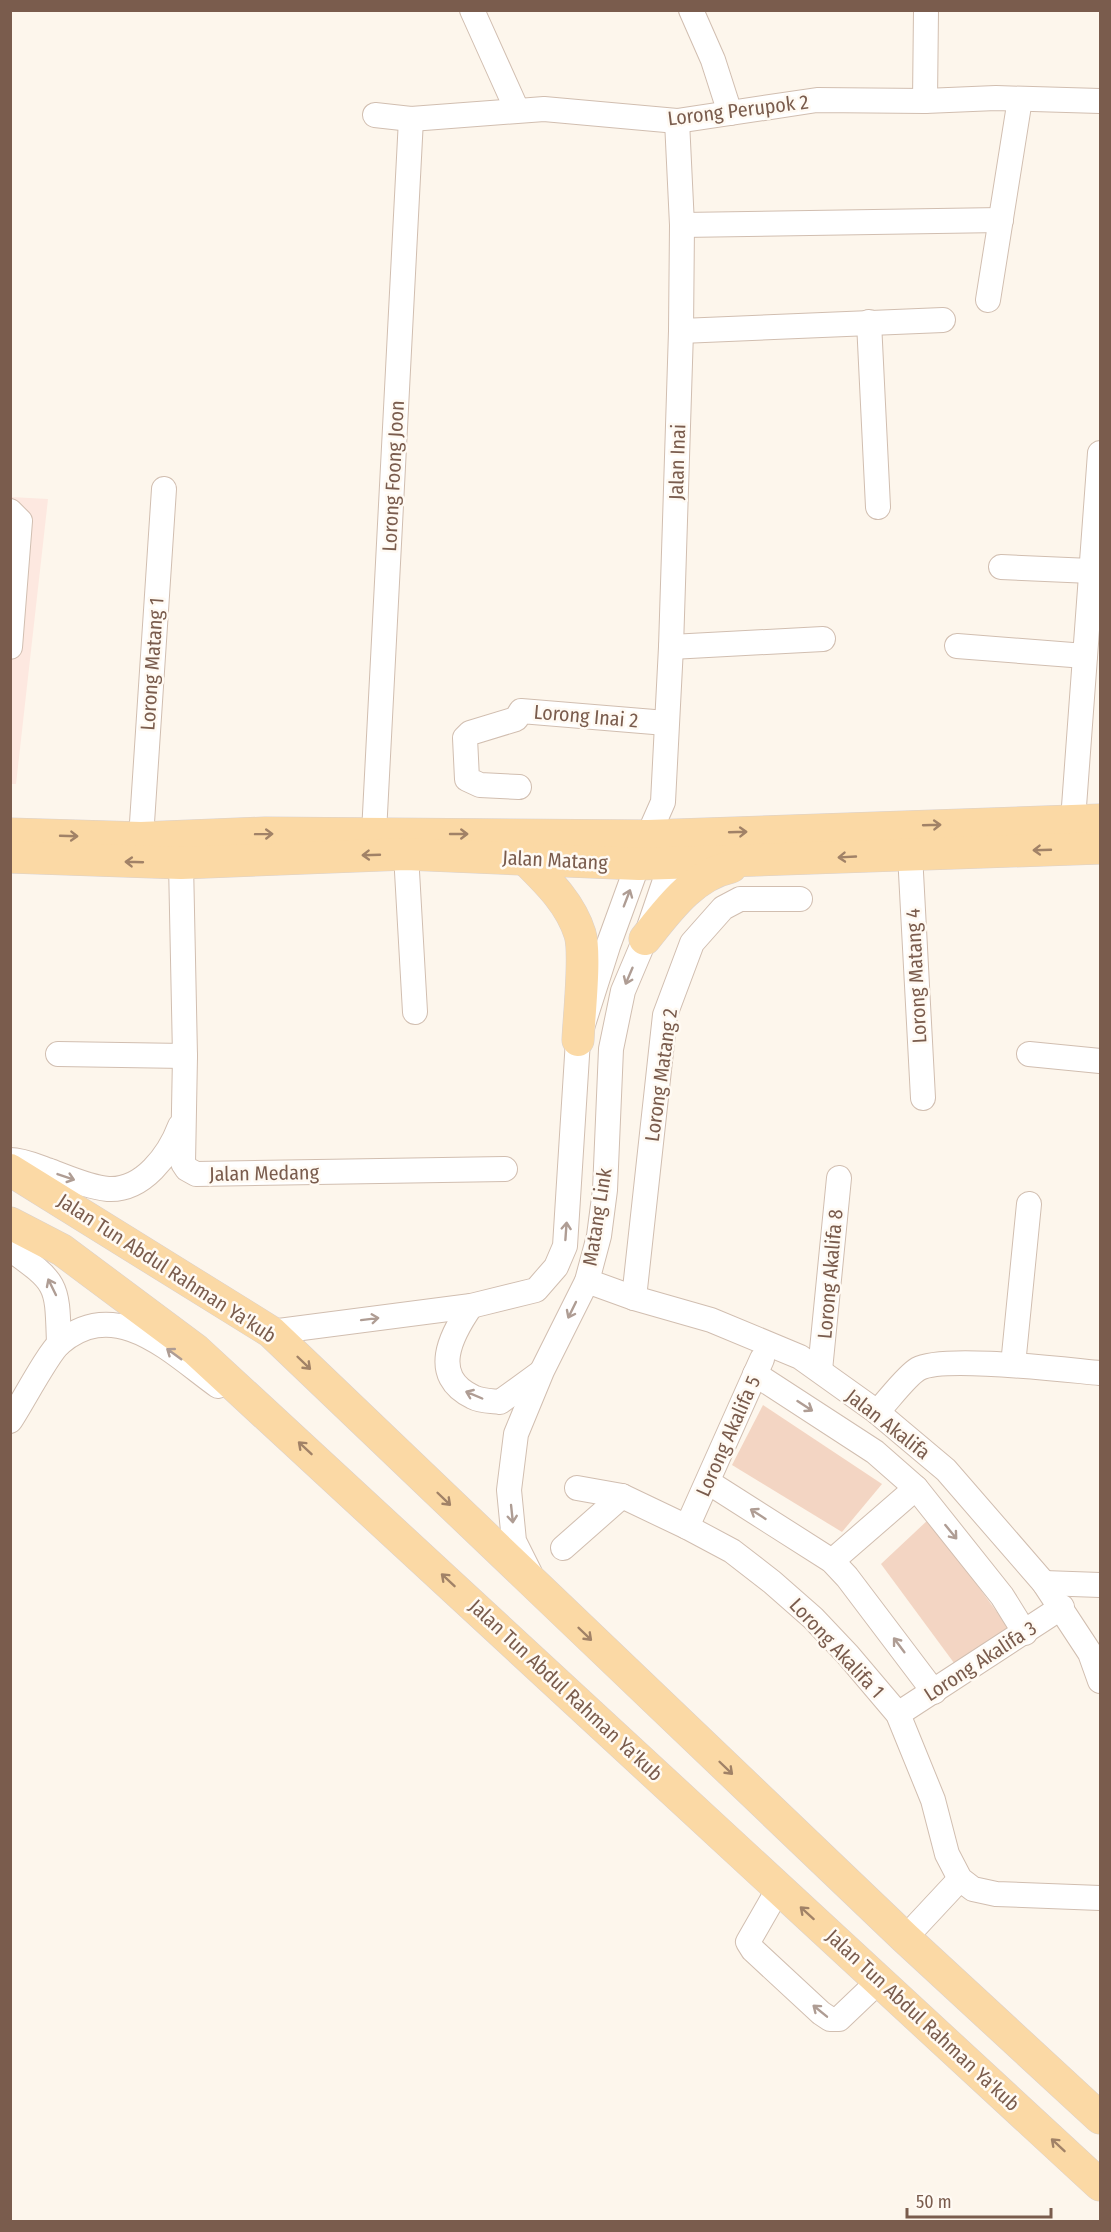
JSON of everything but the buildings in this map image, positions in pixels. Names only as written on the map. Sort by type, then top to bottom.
[{"type":"main road","name":"Jalan Matang","points":[[10,857],[181,863],[406,854],[523,857],[676,849],[1087,820]]},
{"type":"main road","name":"Jalan Matang","points":[[10,834],[141,838],[374,833],[644,850]]},
{"type":"main road","name":"Jalan Matang","points":[[676,849],[755,861],[1101,848]]},
{"type":"main road","points":[[523,857],[568,907],[581,936],[578,1040]]},
{"type":"main road","points":[[645,939],[670,906],[695,884],[721,869],[755,861]]},
{"type":"main road","name":"Jalan Tun Abdul Rahman Ya'kub","points":[[10,1170],[271,1332],[905,1938],[1101,2118]]},
{"type":"main road","name":"Jalan Tun Abdul Rahman Ya'kub","points":[[10,1223],[62,1250],[165,1325],[259,1406],[1101,2185]]},
{"type":"street","points":[[472,10],[517,110]]},
{"type":"street","points":[[691,10],[713,60],[730,113]]},
{"type":"street","points":[[925,101],[926,10]]},
{"type":"street","points":[[988,300],[1020,99]]},
{"type":"street","name":"Lorong Perupok 2","points":[[375,115],[411,119],[544,109],[677,122],[817,100],[1101,101]]},
{"type":"street","name":"Lorong Foong Joon","points":[[374,833],[411,119]]},
{"type":"street","name":"Jalan Inai","points":[[663,802],[671,646],[681,331],[682,225],[677,122]]},
{"type":"street","points":[[682,225],[1001,220]]},
{"type":"street","points":[[681,331],[943,320]]},
{"type":"street","points":[[869,322],[878,507]]},
{"type":"street","points":[[1087,820],[1085,656],[1094,629],[1091,571],[1101,453]]},
{"type":"street","name":"Lorong Matang 1","points":[[141,838],[164,489]]},
{"type":"street","points":[[10,511],[20,521],[11,603],[10,647]]},
{"type":"street","points":[[1001,567],[1091,571]]},
{"type":"street","points":[[671,646],[823,639]]},
{"type":"street","points":[[957,646],[1085,656]]},
{"type":"street","name":"Lorong Inai 2","points":[[519,787],[480,785],[467,779],[465,738],[470,733],[516,719],[521,711],[666,723]]},
{"type":"street","points":[[663,802],[676,849]]},
{"type":"street","name":"Matang Link","points":[[271,1332],[471,1306],[536,1290],[556,1267],[566,1246],[578,1040],[608,946],[663,802]]},
{"type":"street","name":"Matang Link","points":[[538,1589],[514,1541],[509,1490],[516,1434],[542,1371],[586,1281],[598,1236],[605,1190],[611,1049],[623,992],[645,939],[676,849]]},
{"type":"street","points":[[406,854],[416,1012]]},
{"type":"street","name":"Lorong Matang 4","points":[[910,854],[923,1098]]},
{"type":"street","name":"Jalan Medang","points":[[181,863],[185,1056],[183,1163],[187,1170],[196,1174],[505,1169]]},
{"type":"street","name":"Lorong Matang 2","points":[[634,1298],[665,1015],[692,943],[723,908],[740,899],[800,899]]},
{"type":"street","points":[[58,1054],[185,1056]]},
{"type":"street","points":[[1029,1054],[1101,1061]]},
{"type":"street","points":[[10,1160],[94,1187],[111,1189],[124,1187],[142,1179],[173,1146],[185,1113]]},
{"type":"street","name":"Lorong Akalifa 8","points":[[820,1370],[839,1178]]},
{"type":"street","points":[[1013,1365],[1029,1204]]},
{"type":"street","points":[[10,1249],[47,1275],[58,1298],[59,1344]]},
{"type":"street","name":"Jalan Akalifa","points":[[586,1281],[634,1298],[711,1320],[768,1346],[800,1357],[878,1412],[946,1470],[1044,1583],[1090,1653],[1101,1681]]},
{"type":"street","points":[[471,1306],[459,1324],[446,1358],[447,1372],[459,1387],[473,1397],[500,1402],[542,1371]]},
{"type":"street","points":[[10,1421],[19,1391],[59,1344],[87,1327],[120,1324],[146,1334],[219,1387],[259,1406]]},
{"type":"street","name":"Lorong Akalifa 5","points":[[687,1527],[768,1346]]},
{"type":"street","points":[[878,1412],[917,1369],[938,1363],[1013,1365],[1101,1373]]},
{"type":"street","points":[[755,1374],[875,1452],[916,1488],[1002,1596],[1025,1633]]},
{"type":"street","points":[[708,1482],[832,1562],[847,1577],[934,1692]]},
{"type":"street","name":"Lorong Akalifa 1","points":[[577,1488],[622,1496],[732,1551],[772,1581],[848,1654],[898,1714],[933,1800],[947,1854],[960,1879]]},
{"type":"street","points":[[832,1562],[916,1488]]},
{"type":"street","points":[[563,1548],[622,1496]]},
{"type":"street","points":[[1044,1583],[1101,1585]]},
{"type":"street","name":"Lorong Akalifa 3","points":[[898,1714],[1062,1608]]},
{"type":"street","points":[[905,1938],[960,1879],[973,1889],[996,1894],[1101,1899]]},
{"type":"street","points":[[779,1888],[748,1942],[753,1950],[821,2013],[830,2019],[839,2019],[881,1980]]},
{"type":"shaded area","points":[[11,497],[48,499],[16,784],[11,784]]}]
